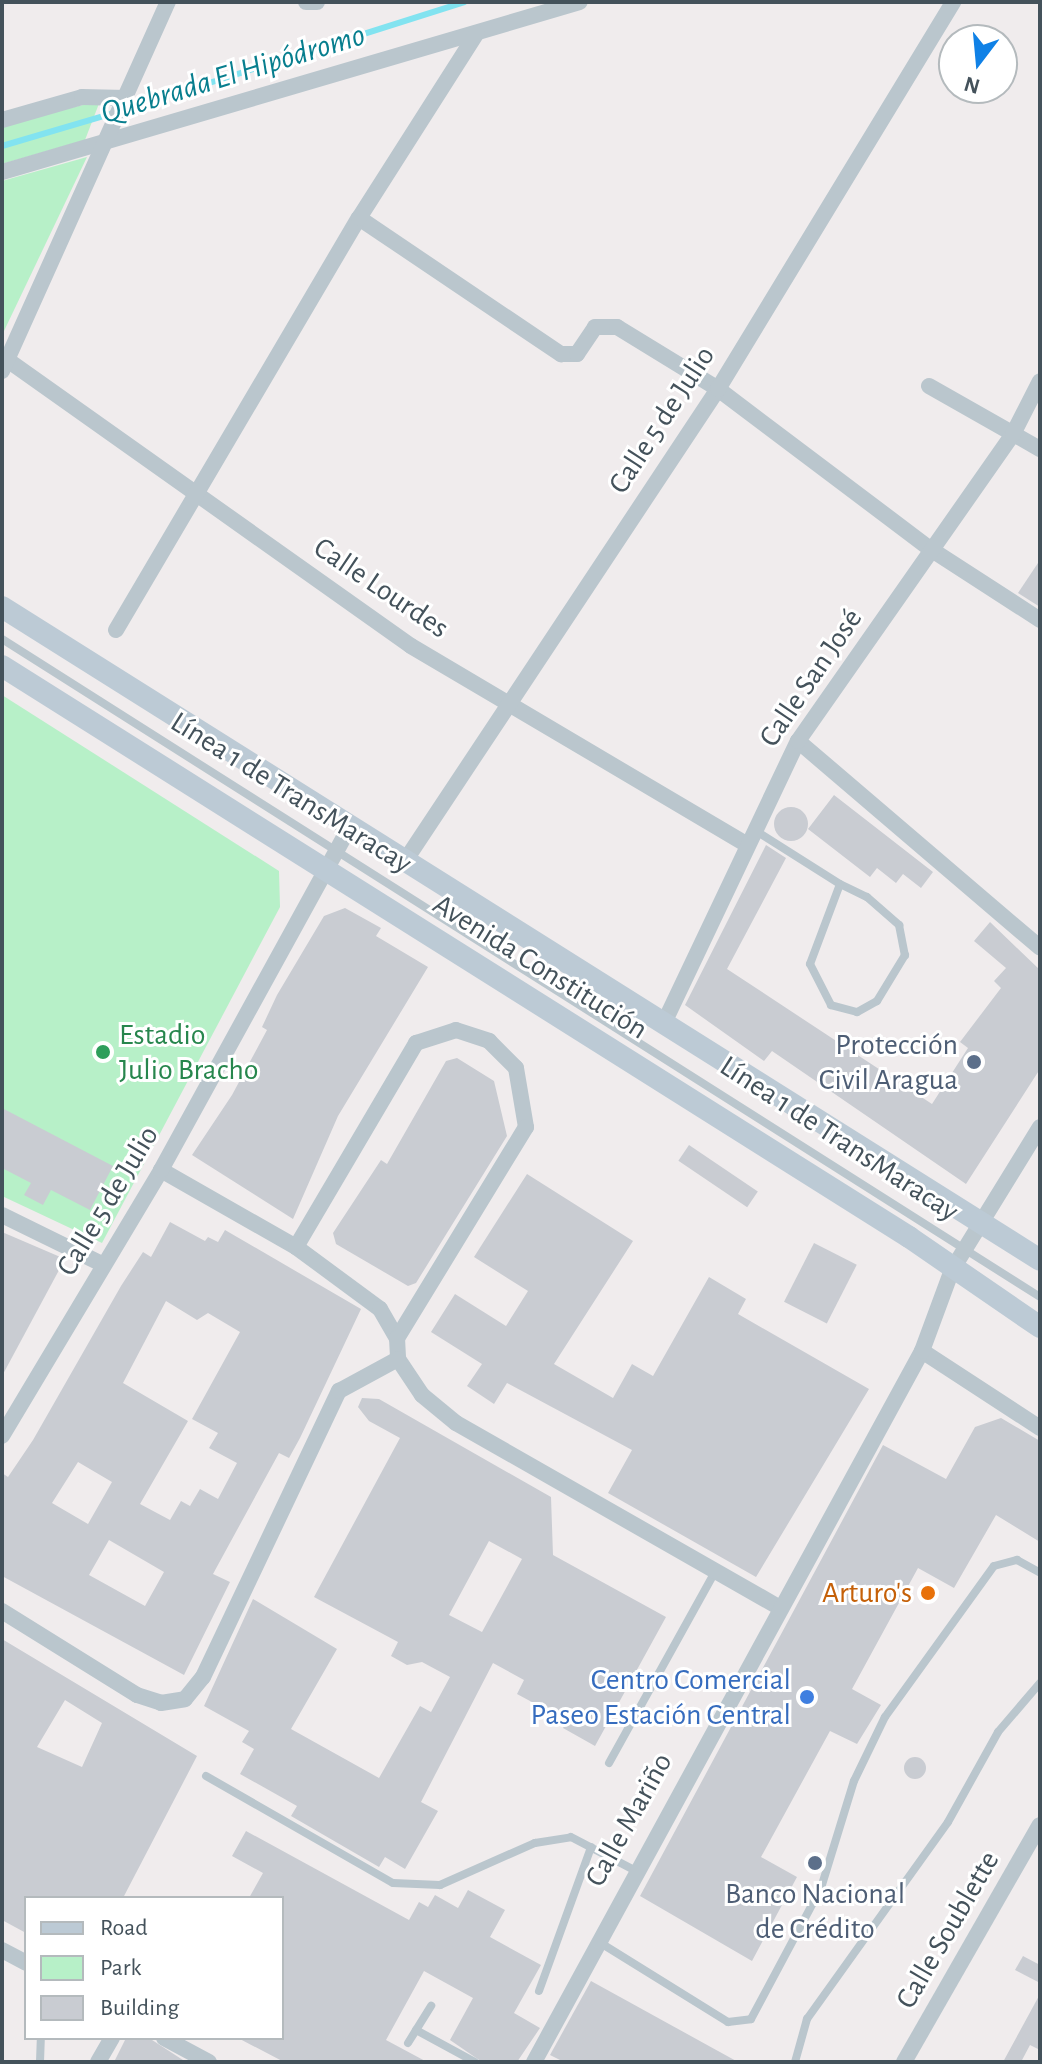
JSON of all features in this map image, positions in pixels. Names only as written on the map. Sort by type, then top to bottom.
[{"type":"street","points":[[4,362],[107,142],[168,2]]},
{"type":"street","points":[[306,2],[317,2]]},
{"type":"street","points":[[2,172],[580,2]]},
{"type":"street","name":"Calle 5 de Julio","points":[[405,861],[718,389],[953,2]]},
{"type":"street","points":[[116,630],[194,493],[359,218],[477,33]]},
{"type":"street","points":[[2,120],[82,97],[126,99]]},
{"type":"street","points":[[359,218],[561,354],[577,354],[595,327],[611,325],[718,389],[932,550],[1040,620]]},
{"type":"street","name":"Calle Lourdes","points":[[4,362],[411,646],[748,836]]},
{"type":"street","name":"Calle San José","points":[[663,1025],[748,836],[798,741],[1013,434],[1040,381]]},
{"type":"street","points":[[929,386],[1040,449]]},
{"type":"street","name":"Avenida Constitución","points":[[2,607],[1040,1260]]},
{"type":"street","name":"Avenida Constitución","points":[[2,666],[330,858],[1040,1327]]},
{"type":"street","points":[[798,741],[1040,948]]},
{"type":"street","name":"Calle 5 de Julio","points":[[2,1436],[102,1264],[161,1170],[351,824]]},
{"type":"street","points":[[296,1247],[416,1043],[456,1030],[489,1041],[516,1068],[526,1127],[397,1338]]},
{"type":"street","points":[[952,1270],[1040,1127]]},
{"type":"street","points":[[161,1170],[296,1247],[380,1309],[397,1338],[398,1359],[422,1395],[456,1423],[777,1606]]},
{"type":"street","points":[[2,1215],[102,1264]]},
{"type":"street","name":"Calle Mariño","points":[[537,2060],[595,1940],[777,1606],[922,1351],[952,1270]]},
{"type":"street","points":[[922,1351],[1040,1428]]},
{"type":"street","points":[[2,1611],[137,1695],[161,1703],[185,1699],[203,1677],[339,1391],[398,1359]]},
{"type":"street","name":"Calle Soublette","points":[[904,2062],[1040,1825]]},
{"type":"street","points":[[2,1950],[24,1962]]},
{"type":"street","points":[[98,2062],[111,2040]]},
{"type":"street","points":[[168,2040],[209,2062]]},
{"type":"lane","name":"Línea 1 de TransMaracay","points":[[2,639],[330,858],[966,1248],[1040,1297]]},
{"type":"lane","points":[[748,836],[867,897],[899,925],[905,955],[877,1001],[857,1012],[831,1005],[810,964],[840,884]]},
{"type":"lane","points":[[595,1940],[728,2022],[751,2019],[821,1888],[854,1781],[885,1717],[994,1566],[1017,1560],[1040,1573]]},
{"type":"lane","points":[[609,1763],[716,1569]]},
{"type":"lane","points":[[795,2062],[807,2019],[948,1822],[998,1732],[1040,1683]]},
{"type":"lane","points":[[206,1776],[393,1883],[418,1887],[440,1885],[535,1843],[571,1837],[634,1870]]},
{"type":"lane","points":[[539,1991],[591,1847]]},
{"type":"lane","points":[[408,2043],[431,2006]]},
{"type":"lane","points":[[416,2030],[475,2062]]},
{"type":"lane","points":[[40,2062],[41,2040]]},
{"type":"green space","points":[[100,101],[85,140],[2,164],[2,124]]},
{"type":"green space","points":[[87,157],[4,331],[2,181]]},
{"type":"green space","name":"Estadio Julio Bracho","points":[[2,695],[279,871],[280,907],[102,1243],[2,1196]]},
{"type":"building","points":[[1040,560],[1040,607],[1018,593]]},
{"type":"building","points":[[834,795],[933,872],[921,888],[903,874],[896,883],[877,868],[870,877],[808,829]]},
{"type":"building","points":[[791,807],[803,812],[808,824],[803,836],[791,841],[779,836],[774,824],[779,812]]},
{"type":"building","points":[[766,845],[786,858],[727,969],[932,1104],[968,1048],[960,1042],[1001,988],[994,981],[1006,968],[974,941],[990,922],[1040,970],[1040,1069],[966,1184],[772,1051],[764,1061],[685,1005]]},
{"type":"building","points":[[345,908],[381,928],[376,936],[428,967],[338,1116],[293,1219],[192,1155],[232,1095],[267,1030],[262,1027],[277,995],[324,916]]},
{"type":"building","points":[[457,1058],[494,1081],[507,1136],[416,1283],[408,1286],[336,1244],[333,1233],[381,1160],[387,1164],[446,1061]]},
{"type":"building","points":[[2,1108],[113,1166],[90,1210],[51,1190],[43,1205],[24,1195],[31,1183],[2,1168]]},
{"type":"building","points":[[689,1145],[758,1191],[747,1207],[678,1161]]},
{"type":"building","points":[[527,1174],[633,1241],[554,1364],[613,1398],[632,1364],[653,1376],[709,1277],[746,1299],[738,1314],[869,1389],[756,1577],[608,1493],[632,1450],[507,1383],[494,1404],[467,1386],[482,1364],[431,1332],[455,1294],[506,1326],[528,1291],[474,1257]]},
{"type":"building","points":[[170,1222],[205,1241],[208,1237],[218,1242],[225,1230],[361,1309],[289,1458],[279,1453],[213,1574],[230,1582],[184,1675],[2,1576],[2,1473],[8,1477],[33,1440],[143,1252],[151,1257]],"holes":[[[166,1301],[197,1320],[208,1313],[240,1332],[192,1419],[218,1433],[209,1448],[237,1463],[218,1499],[200,1489],[190,1506],[181,1501],[170,1520],[140,1504],[188,1421],[123,1383]],[[78,1462],[112,1482],[88,1524],[52,1503]],[[109,1540],[164,1572],[145,1606],[89,1575]]]},
{"type":"building","points":[[2,1232],[65,1259],[2,1376]]},
{"type":"building","points":[[814,1243],[857,1265],[827,1324],[784,1302]]},
{"type":"building","points":[[362,1398],[379,1399],[551,1497],[553,1555],[666,1617],[595,1746],[563,1728],[567,1721],[517,1694],[524,1680],[493,1663],[421,1802],[438,1811],[405,1869],[385,1857],[379,1867],[291,1816],[297,1806],[240,1774],[254,1749],[242,1742],[249,1731],[204,1706],[253,1599],[337,1649],[291,1729],[379,1778],[420,1706],[431,1712],[450,1677],[422,1662],[407,1665],[391,1656],[398,1642],[314,1597],[400,1438],[369,1421],[358,1407]],"holes":[[[489,1541],[522,1559],[482,1632],[449,1615]]]},
{"type":"building","name":"Centro Comercial Paseo Estación Central","points":[[1001,1418],[1040,1441],[1040,1542],[996,1515],[954,1588],[918,1568],[852,1689],[881,1705],[857,1744],[830,1731],[761,1857],[797,1877],[752,1961],[640,1896],[883,1445],[946,1479],[975,1427]]},
{"type":"building","points":[[2,1639],[197,1756],[124,1896],[24,1896],[24,1932],[2,1920]],"holes":[[[65,1700],[102,1723],[82,1767],[37,1747]]]},
{"type":"building","points":[[911,1757],[919,1757],[926,1768],[919,1779],[911,1779],[904,1772],[904,1764]]},
{"type":"building","points":[[246,1831],[409,1920],[419,1902],[428,1907],[435,1895],[458,1908],[468,1890],[505,1910],[490,1937],[541,1965],[514,2013],[540,2028],[517,2062],[482,2062],[450,2040],[473,1998],[424,1971],[386,2040],[427,2062],[284,2062],[242,2040],[284,2040],[284,1896],[250,1896],[263,1873],[232,1856]]},
{"type":"building","points":[[1023,1956],[1040,1965],[1040,1983],[1015,1970]]},
{"type":"building","points":[[591,1981],[738,2062],[564,2062],[550,2055]]},
{"type":"building","points":[[1040,1994],[1040,2050],[1030,2045],[1021,2062],[1003,2062]]},
{"type":"building","points":[[125,2040],[152,2040],[186,2062],[114,2062]]},
{"type":"waterway","name":"Quebrada El Hipódromo","points":[[124,110],[464,2]]},
{"type":"waterway","name":"Quebrada El Hipódromo","points":[[2,146],[114,113]]},
{"type":"place","name":"Estadio Julio Bracho","points":[[103,1052]]},
{"type":"place","name":"Protección Civil Aragua","points":[[974,1062]]},
{"type":"place","name":"Arturo's","points":[[928,1593]]},
{"type":"place","name":"Centro Comercial Paseo Estación Central","points":[[807,1697]]},
{"type":"place","name":"Banco Nacional de Crédito","points":[[815,1863]]}]
